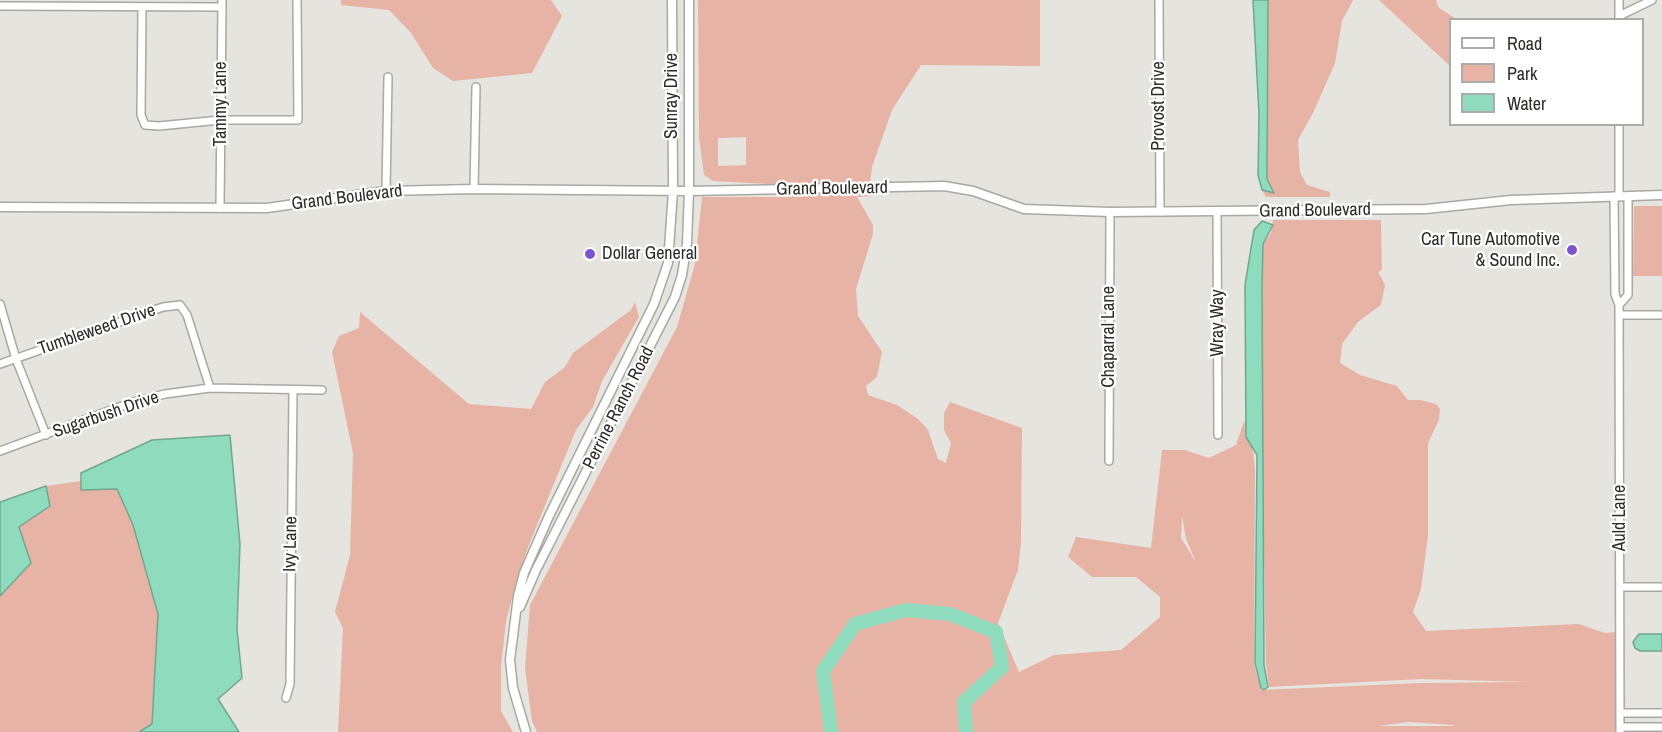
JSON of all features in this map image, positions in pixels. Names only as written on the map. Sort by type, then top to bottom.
[{"type":"street","points":[[141,7],[141,115],[146,125],[159,126],[220,120],[298,120],[297,0]]},
{"type":"street","name":"Sunray Drive","points":[[672,0],[673,191]]},
{"type":"street","name":"Sunray Drive","points":[[689,0],[689,191]]},
{"type":"street","name":"Provost Drive","points":[[1159,0],[1160,212]]},
{"type":"street","points":[[1619,0],[1619,18],[1652,0]]},
{"type":"street","points":[[0,6],[141,7],[222,3]]},
{"type":"street","name":"Tammy Lane","points":[[220,208],[222,3]]},
{"type":"street","points":[[386,191],[388,77]]},
{"type":"street","points":[[474,189],[476,87]]},
{"type":"street","points":[[1619,126],[1620,196]]},
{"type":"street","name":"Grand Boulevard","points":[[0,207],[267,208],[386,191],[474,189],[689,191],[944,186],[973,191],[1024,209],[1110,212],[1426,209],[1511,200],[1662,195]]},
{"type":"street","name":"Perrine Ranch Road","points":[[526,732],[513,688],[510,660],[518,596],[535,544],[661,286],[668,263],[673,191]]},
{"type":"street","name":"Perrine Ranch Road","points":[[516,616],[547,549],[675,297],[687,243],[689,191]]},
{"type":"street","name":"Auld Lane","points":[[1620,196],[1615,294],[1619,304],[1620,730]]},
{"type":"street","name":"Auld Lane","points":[[1619,304],[1628,295],[1620,196]]},
{"type":"street","name":"Chaparral Lane","points":[[1108,461],[1110,212]]},
{"type":"street","name":"Wray Way","points":[[1217,212],[1218,435]]},
{"type":"street","points":[[0,304],[16,359],[46,435]]},
{"type":"street","name":"Tumbleweed Drive","points":[[0,364],[162,307],[180,305],[187,315],[210,388]]},
{"type":"street","points":[[1619,315],[1662,315]]},
{"type":"street","name":"Sugarbush Drive","points":[[0,451],[133,402],[165,394],[210,388],[322,390]]},
{"type":"street","name":"Ivy Lane","points":[[286,698],[290,684],[293,390]]},
{"type":"street","points":[[1620,587],[1662,587]]},
{"type":"street","points":[[1620,713],[1662,713]]},
{"type":"street","points":[[1620,730],[1662,727]]},
{"type":"green space","points":[[341,0],[551,0],[562,16],[532,73],[453,81],[433,68],[411,33],[389,10],[341,5]]},
{"type":"green space","points":[[698,0],[1040,0],[1040,66],[921,65],[892,110],[872,167],[870,184],[788,185],[713,181],[704,175],[699,138]],"holes":[[[746,137],[746,165],[718,166],[718,138]]]},
{"type":"green space","points":[[1268,0],[1353,0],[1342,21],[1335,63],[1313,113],[1298,140],[1300,172],[1307,185],[1330,192],[1330,197],[1266,197],[1262,190],[1274,193],[1267,179]]},
{"type":"green space","points":[[1379,0],[1436,0],[1438,7],[1454,18],[1449,18],[1449,65]]},
{"type":"green space","points":[[872,192],[873,196],[857,197],[873,225],[873,234],[856,289],[858,316],[882,352],[877,377],[866,386],[868,395],[897,405],[918,419],[928,430],[938,459],[946,463],[951,443],[944,430],[944,413],[950,402],[1022,428],[1021,542],[1018,570],[998,623],[1019,672],[1054,655],[1121,650],[1160,617],[1160,597],[1136,577],[1092,577],[1068,557],[1076,537],[1151,548],[1162,450],[1185,450],[1209,458],[1236,445],[1244,421],[1253,450],[1255,469],[1254,665],[1261,690],[1421,683],[1530,682],[1421,679],[1269,687],[1266,664],[1262,437],[1263,244],[1271,233],[1273,220],[1381,220],[1382,270],[1378,272],[1385,285],[1381,305],[1358,322],[1342,344],[1340,363],[1360,375],[1397,386],[1408,400],[1436,404],[1440,409],[1439,420],[1428,443],[1428,536],[1421,589],[1413,612],[1426,631],[1579,624],[1605,633],[1616,632],[1616,732],[537,732],[532,721],[525,668],[530,605],[677,327],[695,264],[702,197],[787,197],[788,193]],"holes":[[[1182,515],[1186,539],[1196,562],[1181,538]],[[1409,722],[1453,725],[1454,726],[1378,726]]]},
{"type":"green space","points":[[1634,206],[1662,206],[1662,276],[1633,276]]},
{"type":"green space","points":[[635,302],[639,317],[602,381],[593,407],[576,430],[528,547],[517,580],[506,621],[501,667],[501,711],[513,732],[338,732],[343,628],[335,612],[350,555],[353,453],[332,352],[339,336],[359,328],[360,312],[469,404],[531,409],[545,382],[565,367],[573,353],[631,310]]},
{"type":"green space","points":[[81,481],[82,490],[117,489],[133,525],[158,614],[152,724],[139,732],[0,732],[0,596],[31,563],[19,527],[50,506],[46,486]]},
{"type":"water","points":[[1253,0],[1268,0],[1267,179],[1274,193],[1262,190],[1258,175],[1259,115]]},
{"type":"water","points":[[1262,221],[1273,225],[1263,244],[1262,287],[1264,665],[1268,687],[1264,690],[1261,688],[1255,663],[1257,455],[1246,437],[1245,285],[1254,230]]},
{"type":"water","points":[[230,435],[240,544],[237,629],[242,678],[218,699],[239,732],[139,732],[152,724],[158,614],[133,525],[117,489],[81,490],[81,473],[152,440]]},
{"type":"water","points":[[46,486],[50,506],[19,527],[31,563],[0,596],[0,502]]},
{"type":"water","points":[[1639,634],[1662,634],[1662,651],[1640,651],[1635,648],[1633,642]]},
{"type":"waterway","points":[[831,732],[823,671],[855,624],[906,610],[950,614],[996,632],[1002,667],[964,702],[966,732]]},
{"type":"place","name":"Car Tune Automotive & Sound Inc.","points":[[1572,250]]},
{"type":"place","name":"Dollar General","points":[[590,254]]}]
